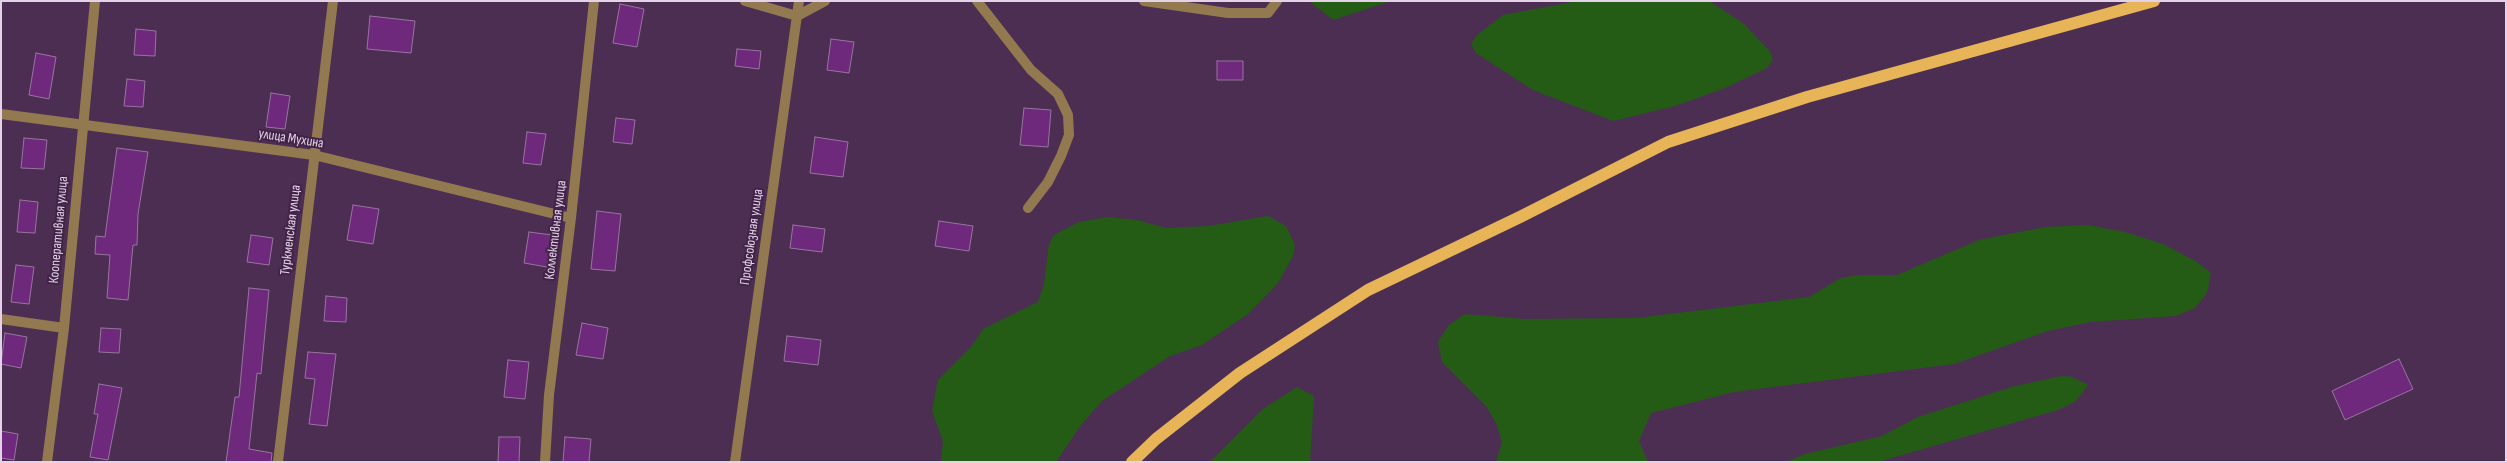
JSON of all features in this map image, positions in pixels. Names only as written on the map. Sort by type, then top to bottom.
[{"type":"main road","points":[[1132,462],[1156,438],[1240,373],[1368,290],[1520,218],[1668,142],[1807,97],[2154,1]]},
{"type":"street","name":"Кооперативная улица","points":[[47,462],[64,328],[95,1]]},
{"type":"street","name":"Туркменская улица","points":[[278,462],[333,1]]},
{"type":"street","name":"Коллективная улица","points":[[545,462],[549,394],[571,218],[594,1]]},
{"type":"street","points":[[745,1],[797,16],[825,1]]},
{"type":"street","name":"Профсоюзная улица","points":[[735,462],[799,1]]},
{"type":"street","points":[[978,1],[1031,70],[1058,94],[1068,115],[1069,135],[1061,156],[1048,182],[1028,208]]},
{"type":"street","points":[[1144,1],[1228,13],[1268,13],[1277,1]]},
{"type":"street","name":"улица Мухина","points":[[1,114],[314,155],[571,218]]},
{"type":"street","points":[[1,319],[64,328]]},
{"type":"green space","points":[[1309,1],[1391,1],[1333,20]]},
{"type":"green space","points":[[1577,1],[1709,1],[1743,23],[1769,50],[1773,59],[1767,68],[1725,88],[1675,106],[1613,121],[1533,90],[1476,53],[1471,44],[1477,35],[1503,15]]},
{"type":"green space","points":[[1268,216],[1286,226],[1295,245],[1293,256],[1278,283],[1248,314],[1202,345],[1170,356],[1102,401],[1081,425],[1056,462],[941,462],[943,441],[932,411],[938,380],[972,346],[983,329],[1038,302],[1044,284],[1049,244],[1054,235],[1079,222],[1108,217],[1137,220],[1166,228],[1208,226]]},
{"type":"green space","points":[[2088,225],[2125,232],[2163,244],[2197,262],[2211,273],[2207,293],[2195,308],[2176,316],[2090,322],[2048,331],[1954,364],[1734,392],[1651,413],[1639,441],[1648,462],[1496,462],[1502,442],[1496,423],[1486,406],[1442,362],[1438,342],[1449,325],[1465,314],[1525,319],[1637,318],[1809,297],[1841,278],[1859,275],[1897,275],[1979,240],[2045,227]]},
{"type":"green space","points":[[2062,376],[2072,377],[2088,385],[2076,401],[2058,410],[1878,462],[1786,462],[1805,454],[1882,436],[1918,417],[2015,386]]},
{"type":"green space","points":[[1297,387],[1314,396],[1310,462],[1210,462],[1263,409]]},
{"type":"building","points":[[620,4],[644,9],[637,47],[613,43]]},
{"type":"building","points":[[370,16],[415,21],[411,53],[367,49]]},
{"type":"building","points":[[136,29],[156,31],[155,56],[134,55]]},
{"type":"building","points":[[831,39],[854,42],[849,73],[827,70]]},
{"type":"building","points":[[737,49],[761,51],[759,69],[735,66]]},
{"type":"building","points":[[36,53],[56,57],[49,99],[29,95]]},
{"type":"building","points":[[1217,61],[1243,61],[1243,80],[1217,80]]},
{"type":"building","points":[[127,79],[145,81],[143,107],[124,106]]},
{"type":"building","points":[[271,93],[290,96],[285,129],[266,127]]},
{"type":"building","points":[[1024,108],[1051,110],[1048,147],[1020,145]]},
{"type":"building","points":[[616,118],[635,120],[632,144],[613,142]]},
{"type":"building","points":[[527,132],[546,134],[541,165],[523,163]]},
{"type":"building","points":[[815,137],[848,142],[843,177],[810,173]]},
{"type":"building","points":[[24,138],[47,140],[44,169],[21,168]]},
{"type":"building","points":[[117,148],[148,152],[138,214],[137,245],[133,245],[128,300],[107,298],[110,255],[95,254],[96,236],[105,237]]},
{"type":"building","points":[[20,200],[38,202],[35,233],[17,232]]},
{"type":"building","points":[[353,205],[379,209],[373,244],[347,240]]},
{"type":"building","points":[[597,211],[621,214],[615,271],[591,269]]},
{"type":"building","points":[[939,221],[973,226],[969,251],[935,246]]},
{"type":"building","points":[[793,225],[825,229],[822,252],[790,248]]},
{"type":"building","points":[[529,232],[552,235],[547,267],[524,263]]},
{"type":"building","points":[[251,235],[273,238],[269,265],[247,262]]},
{"type":"building","points":[[16,265],[34,267],[29,304],[11,302]]},
{"type":"building","points":[[249,288],[269,290],[261,374],[257,373],[249,449],[272,453],[271,462],[226,462],[235,397],[239,397]]},
{"type":"building","points":[[326,296],[347,298],[346,322],[324,321]]},
{"type":"building","points":[[582,323],[608,328],[603,359],[576,355]]},
{"type":"building","points":[[101,328],[121,329],[119,353],[99,352]]},
{"type":"building","points":[[5,333],[27,337],[21,368],[1,364]]},
{"type":"building","points":[[787,336],[821,340],[818,365],[784,361]]},
{"type":"building","points":[[308,352],[336,354],[327,426],[309,424],[315,379],[305,378]]},
{"type":"building","points":[[2399,359],[2413,389],[2345,420],[2332,391]]},
{"type":"building","points":[[508,360],[529,362],[525,399],[504,397]]},
{"type":"building","points":[[99,384],[122,388],[108,460],[90,457],[98,414],[94,414]]},
{"type":"building","points":[[1,431],[18,434],[14,460],[1,458]]},
{"type":"building","points":[[499,437],[520,437],[519,462],[498,462]]},
{"type":"building","points":[[565,437],[591,439],[589,462],[563,462]]}]
